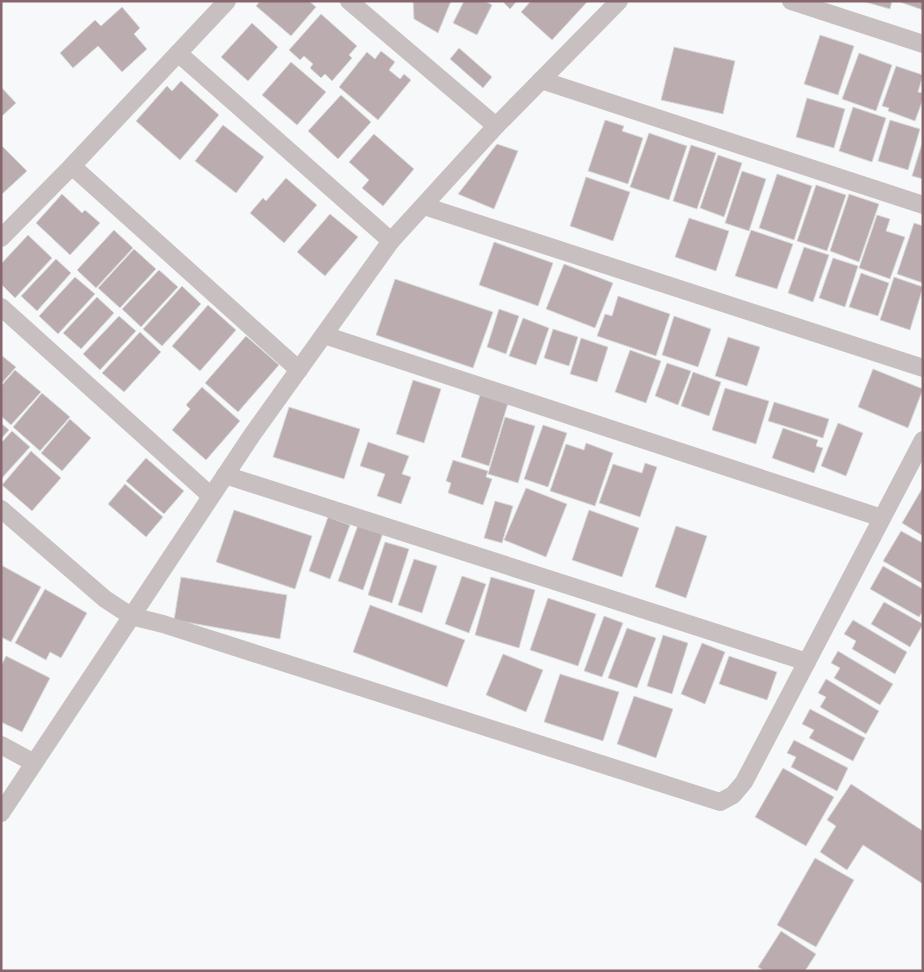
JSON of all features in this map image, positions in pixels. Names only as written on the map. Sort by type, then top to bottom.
[{"type":"street","points":[[1,238],[72,166],[227,1]]},
{"type":"street","points":[[350,1],[496,126]]},
{"type":"street","points":[[1,813],[225,475],[391,241],[496,126],[619,1]]},
{"type":"street","points":[[791,1],[923,44]]},
{"type":"street","points":[[178,53],[391,241]]},
{"type":"street","points":[[541,80],[923,205]]},
{"type":"street","points":[[72,166],[299,370]]},
{"type":"street","points":[[424,206],[923,368]]},
{"type":"street","points":[[1,307],[211,496]]},
{"type":"street","points":[[324,335],[882,518]]},
{"type":"street","points":[[1,509],[105,599],[131,616],[163,624],[720,802],[733,795],[744,782],[923,440]]},
{"type":"street","points":[[225,475],[807,662]]},
{"type":"street","points":[[1,745],[34,763]]},
{"type":"building","points":[[260,1],[309,1],[316,7],[291,36],[256,6]]},
{"type":"building","points":[[413,1],[451,1],[438,33],[414,19]]},
{"type":"building","points":[[464,1],[485,1],[492,5],[477,35],[453,23]]},
{"type":"building","points":[[502,1],[517,1],[510,9]]},
{"type":"building","points":[[531,1],[588,1],[552,40],[521,12]]},
{"type":"building","points":[[862,1],[892,1],[890,9]]},
{"type":"building","points":[[900,1],[923,1],[923,10],[900,2]]},
{"type":"building","points":[[122,7],[140,28],[134,34],[147,49],[122,72],[98,46],[73,68],[60,53],[95,20],[101,26]]},
{"type":"building","points":[[321,14],[357,46],[349,55],[352,58],[332,81],[325,74],[321,78],[310,68],[313,64],[304,56],[300,60],[289,50]]},
{"type":"building","points":[[252,23],[278,47],[248,81],[221,57]]},
{"type":"building","points":[[820,35],[854,46],[838,95],[804,84]]},
{"type":"building","points":[[674,47],[735,61],[723,114],[661,100]]},
{"type":"building","points":[[459,48],[492,77],[483,88],[450,59]]},
{"type":"building","points":[[381,51],[395,62],[389,70],[400,79],[404,74],[411,80],[378,120],[339,87],[367,52],[375,59]]},
{"type":"building","points":[[859,53],[892,65],[876,111],[842,99]]},
{"type":"building","points":[[291,62],[326,92],[297,125],[262,95]]},
{"type":"building","points":[[896,66],[923,75],[918,92],[923,93],[923,99],[915,121],[888,111],[889,108],[882,106]]},
{"type":"building","points":[[181,81],[219,115],[180,160],[136,121],[167,86],[172,91]]},
{"type":"building","points":[[1,87],[16,103],[1,117]]},
{"type":"building","points":[[341,95],[371,122],[338,159],[308,131]]},
{"type":"building","points":[[807,98],[845,109],[834,148],[796,137]]},
{"type":"building","points":[[853,107],[886,118],[872,162],[839,151]]},
{"type":"building","points":[[605,120],[624,126],[622,131],[643,138],[628,184],[588,171]]},
{"type":"building","points":[[890,120],[920,129],[908,170],[878,161]]},
{"type":"building","points":[[223,125],[264,157],[236,193],[195,161]]},
{"type":"building","points":[[649,133],[687,146],[669,200],[630,187]]},
{"type":"building","points":[[374,134],[414,169],[383,206],[362,188],[369,180],[349,162]]},
{"type":"building","points":[[923,140],[923,179],[912,176]]},
{"type":"building","points":[[497,144],[518,151],[494,209],[458,194]]},
{"type":"building","points":[[1,145],[27,171],[1,195]]},
{"type":"building","points":[[691,145],[716,153],[697,209],[673,201]]},
{"type":"building","points":[[718,155],[742,163],[724,217],[700,208]]},
{"type":"building","points":[[742,171],[766,179],[749,231],[725,223]]},
{"type":"building","points":[[777,174],[812,186],[794,240],[759,228]]},
{"type":"building","points":[[586,177],[630,192],[613,241],[570,226]]},
{"type":"building","points":[[286,178],[317,205],[284,243],[250,213],[263,198],[266,201]]},
{"type":"building","points":[[816,185],[846,195],[827,251],[797,241]]},
{"type":"building","points":[[62,194],[82,213],[85,210],[100,223],[70,255],[36,223]]},
{"type":"building","points":[[849,194],[879,204],[859,262],[830,251]]},
{"type":"building","points":[[330,214],[358,237],[325,276],[297,252]]},
{"type":"building","points":[[877,215],[890,219],[886,231],[905,237],[890,279],[859,268]]},
{"type":"building","points":[[689,218],[729,231],[716,271],[675,257]]},
{"type":"building","points":[[914,223],[923,226],[923,283],[897,274]]},
{"type":"building","points":[[114,230],[133,248],[96,288],[77,270]]},
{"type":"building","points":[[751,230],[793,244],[777,289],[735,276]]},
{"type":"building","points":[[28,235],[52,258],[15,298],[1,284],[1,264]]},
{"type":"building","points":[[494,242],[553,263],[538,306],[479,285]]},
{"type":"building","points":[[804,247],[829,255],[813,302],[788,293]]},
{"type":"building","points":[[134,249],[156,269],[120,308],[98,288]]},
{"type":"building","points":[[833,258],[858,266],[845,307],[819,298]]},
{"type":"building","points":[[56,259],[71,273],[37,311],[21,296]]},
{"type":"building","points":[[564,264],[613,283],[595,328],[546,309]]},
{"type":"building","points":[[159,270],[178,287],[141,327],[122,309]]},
{"type":"building","points":[[861,273],[889,283],[878,316],[849,307]]},
{"type":"building","points":[[75,277],[95,294],[58,334],[39,316]]},
{"type":"building","points":[[894,277],[923,287],[910,330],[880,320]]},
{"type":"building","points":[[395,279],[493,312],[473,368],[376,335]]},
{"type":"building","points":[[182,286],[201,304],[162,346],[143,329]]},
{"type":"building","points":[[618,296],[670,314],[656,356],[597,336],[605,314],[612,316]]},
{"type":"building","points":[[97,297],[114,313],[81,349],[63,333]]},
{"type":"building","points":[[208,305],[236,330],[200,371],[172,346]]},
{"type":"building","points":[[499,309],[519,316],[506,354],[487,347]]},
{"type":"building","points":[[119,316],[136,331],[100,370],[83,354]]},
{"type":"building","points":[[674,316],[711,329],[698,367],[662,355]]},
{"type":"building","points":[[523,318],[549,328],[536,365],[509,356]]},
{"type":"building","points":[[553,329],[578,337],[569,366],[544,358]]},
{"type":"building","points":[[140,332],[161,352],[124,392],[102,373]]},
{"type":"building","points":[[246,336],[279,365],[238,412],[205,383]]},
{"type":"building","points":[[728,337],[760,347],[747,386],[715,376]]},
{"type":"building","points":[[581,338],[608,347],[597,382],[570,374]]},
{"type":"building","points":[[630,350],[661,361],[646,403],[615,392]]},
{"type":"building","points":[[1,355],[16,367],[1,384]]},
{"type":"building","points":[[667,363],[691,371],[678,405],[655,396]]},
{"type":"building","points":[[873,369],[923,389],[908,428],[858,407]]},
{"type":"building","points":[[15,370],[41,392],[11,425],[1,416],[1,386]]},
{"type":"building","points":[[693,372],[721,382],[709,416],[681,406]]},
{"type":"building","points":[[413,380],[441,389],[424,443],[396,434]]},
{"type":"building","points":[[202,387],[240,421],[206,460],[172,430],[190,409],[186,405]]},
{"type":"building","points":[[725,388],[769,401],[756,444],[712,430]]},
{"type":"building","points":[[42,393],[70,417],[40,451],[13,427]]},
{"type":"building","points":[[480,395],[508,403],[489,466],[461,457]]},
{"type":"building","points":[[774,402],[829,419],[823,438],[768,421]]},
{"type":"building","points":[[289,407],[360,429],[344,479],[273,457]]},
{"type":"building","points":[[505,417],[535,426],[518,483],[488,474]]},
{"type":"building","points":[[70,419],[91,438],[62,471],[41,453]]},
{"type":"building","points":[[1,423],[9,430],[1,439]]},
{"type":"building","points":[[838,423],[863,433],[846,476],[821,466]]},
{"type":"building","points":[[543,425],[567,433],[548,487],[524,479]]},
{"type":"building","points":[[783,428],[818,440],[816,446],[823,448],[814,473],[772,458]]},
{"type":"building","points":[[12,431],[30,447],[1,479],[1,443]]},
{"type":"building","points":[[368,442],[409,456],[402,474],[411,477],[401,504],[377,496],[385,474],[360,466]]},
{"type":"building","points":[[586,443],[613,453],[595,506],[550,491],[566,444],[584,450]]},
{"type":"building","points":[[31,451],[61,478],[32,511],[2,485]]},
{"type":"building","points":[[146,458],[184,491],[164,514],[126,481]]},
{"type":"building","points":[[453,460],[488,471],[486,477],[492,479],[483,505],[448,493],[451,483],[446,481]]},
{"type":"building","points":[[645,463],[657,467],[640,517],[599,503],[613,464],[642,473]]},
{"type":"building","points":[[125,484],[163,517],[146,537],[108,504]]},
{"type":"building","points":[[923,487],[923,536],[902,523]]},
{"type":"building","points":[[526,488],[567,504],[546,557],[504,540]]},
{"type":"building","points":[[495,501],[513,506],[502,543],[484,538]]},
{"type":"building","points":[[234,510],[312,536],[295,589],[216,562]]},
{"type":"building","points":[[589,510],[639,528],[622,577],[572,560]]},
{"type":"building","points":[[328,517],[350,525],[330,579],[309,571]]},
{"type":"building","points":[[358,525],[383,533],[363,590],[338,581]]},
{"type":"building","points":[[676,526],[707,536],[686,598],[655,587]]},
{"type":"building","points":[[901,531],[923,543],[923,584],[883,561]]},
{"type":"building","points":[[385,542],[409,549],[392,603],[368,595]]},
{"type":"building","points":[[414,559],[437,566],[422,613],[398,605]]},
{"type":"building","points":[[1,565],[41,587],[11,642],[1,637]]},
{"type":"building","points":[[883,566],[923,589],[923,611],[919,617],[870,589]]},
{"type":"building","points":[[462,576],[486,584],[469,633],[445,624]]},
{"type":"building","points":[[181,577],[287,595],[280,639],[174,620]]},
{"type":"building","points":[[491,577],[535,590],[519,648],[475,635]]},
{"type":"building","points":[[45,589],[87,613],[61,658],[50,652],[46,660],[15,643]]},
{"type":"building","points":[[548,598],[596,614],[578,666],[530,650]]},
{"type":"building","points":[[884,602],[923,624],[910,647],[871,624]]},
{"type":"building","points":[[370,605],[465,640],[447,687],[353,652]]},
{"type":"building","points":[[604,616],[623,623],[602,677],[584,671]]},
{"type":"building","points":[[853,620],[907,652],[895,674],[852,649],[856,641],[844,634]]},
{"type":"building","points":[[627,628],[656,638],[637,688],[608,678]]},
{"type":"building","points":[[663,635],[688,643],[672,694],[647,686]]},
{"type":"building","points":[[702,643],[725,652],[705,704],[681,694]]},
{"type":"building","points":[[838,651],[893,684],[880,705],[834,678],[840,668],[831,663]]},
{"type":"building","points":[[503,654],[543,670],[526,712],[486,695]]},
{"type":"building","points":[[6,656],[50,678],[22,732],[1,722],[1,666]]},
{"type":"building","points":[[729,656],[777,672],[767,700],[719,684]]},
{"type":"building","points":[[560,674],[619,692],[603,741],[544,722]]},
{"type":"building","points":[[826,679],[879,711],[866,734],[820,707],[826,697],[818,693]]},
{"type":"building","points":[[634,696],[673,709],[656,758],[617,744]]},
{"type":"building","points":[[810,709],[865,738],[853,761],[809,738],[814,730],[802,724]]},
{"type":"building","points":[[794,740],[848,768],[837,791],[791,767],[796,757],[787,753]]},
{"type":"building","points":[[783,768],[834,797],[806,846],[755,817]]},
{"type":"building","points":[[851,784],[923,831],[923,884],[863,845],[847,870],[820,852],[836,826],[827,820]]},
{"type":"building","points":[[815,858],[854,880],[816,947],[777,925]]},
{"type":"building","points":[[781,931],[816,954],[805,971],[764,971],[758,967]]}]
